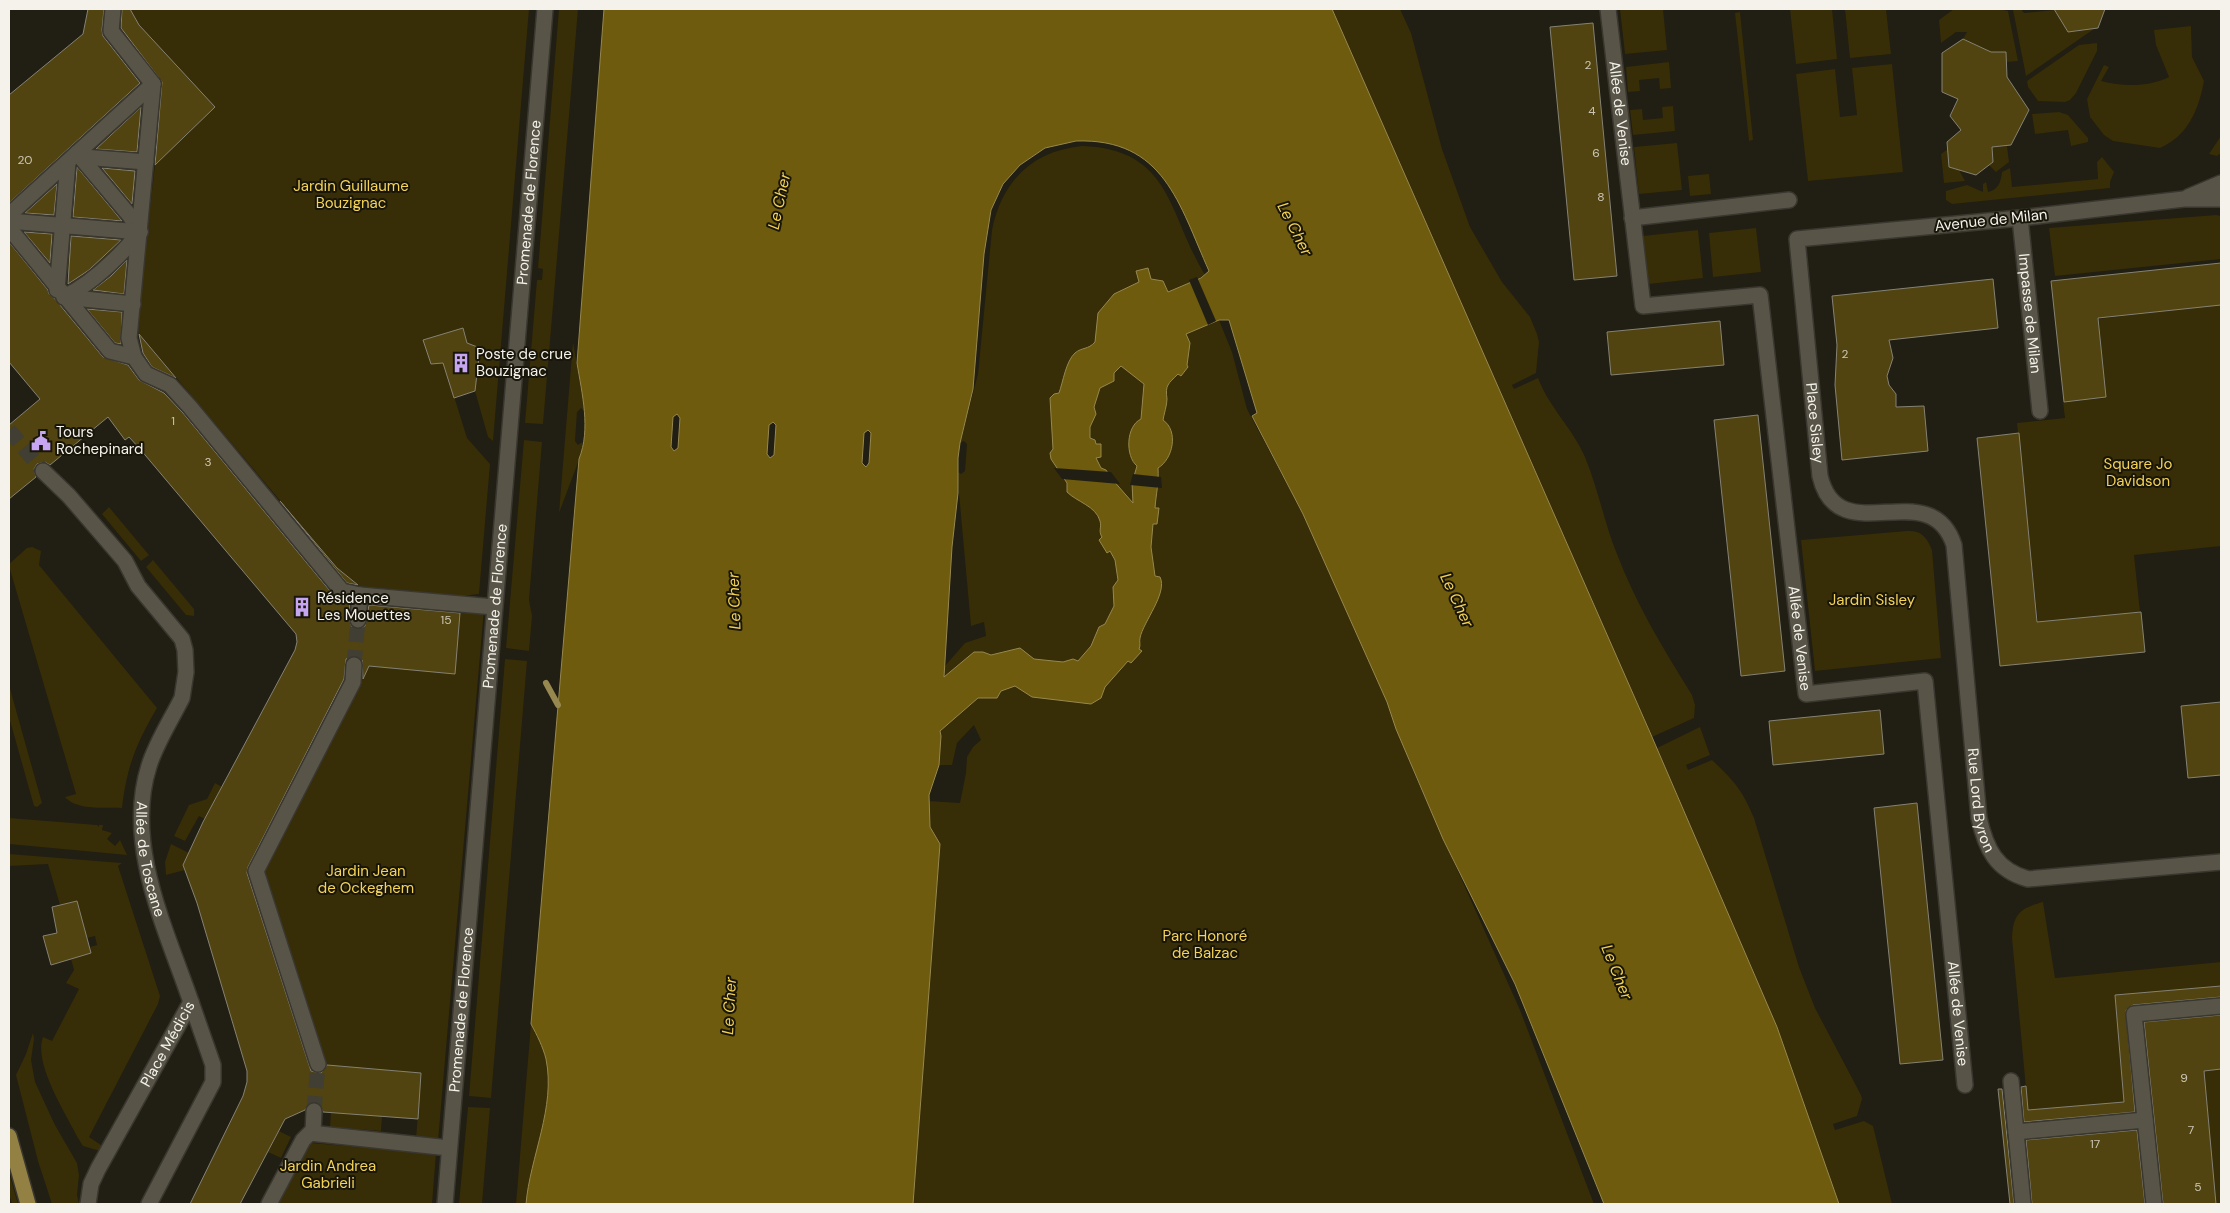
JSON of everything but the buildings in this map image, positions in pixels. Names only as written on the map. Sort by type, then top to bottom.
[{"type":"main road","points":[[9,1136],[28,1204]]},
{"type":"street","points":[[113,9],[111,30],[153,84],[129,338],[134,357],[146,374],[170,385],[190,407],[342,591],[360,595],[494,607]]},
{"type":"street","name":"Promenade de Florence","points":[[445,1204],[545,9]]},
{"type":"street","name":"Allée de Venise","points":[[1608,9],[1643,306],[1760,295],[1806,694],[1925,681],[1965,1085]]},
{"type":"street","points":[[9,215],[76,157],[153,84]]},
{"type":"street","points":[[76,157],[146,162]]},
{"type":"street","points":[[61,293],[63,226],[76,157]]},
{"type":"street","points":[[76,157],[130,216],[140,232]]},
{"type":"street","name":"Avenue de Milan","points":[[2184,199],[2220,182]]},
{"type":"street","name":"Avenue de Milan","points":[[1797,239],[2020,218],[2184,199],[2221,199]]},
{"type":"street","points":[[1632,218],[1789,200]]},
{"type":"street","name":"Impasse de Milan","points":[[2020,218],[2040,411]]},
{"type":"street","points":[[9,221],[140,232]]},
{"type":"street","points":[[9,228],[110,352],[134,357]]},
{"type":"street","points":[[61,293],[80,289],[127,248],[140,232]]},
{"type":"street","name":"Place Sisley","points":[[1797,239],[1820,476],[1826,492],[1835,503],[1854,513],[1913,511],[1933,516]]},
{"type":"street","points":[[61,293],[133,304]]},
{"type":"street","name":"Allée de Toscane","points":[[43,471],[69,496],[125,561],[138,586],[182,638],[186,661],[186,686],[148,767],[142,803],[141,832],[150,882],[191,1002]]},
{"type":"street","name":"Rue Lord Byron","points":[[1933,516],[1947,528],[1954,545],[1979,818],[1985,842],[2002,866],[2014,875],[2028,880],[2221,862]]},
{"type":"street","points":[[358,620],[360,595]]},
{"type":"street","points":[[318,1064],[256,871],[353,682],[354,665]]},
{"type":"street","name":"Place Médicis","points":[[88,1204],[91,1184],[98,1169],[191,1002]]},
{"type":"street","name":"Place Médicis","points":[[149,1204],[214,1082],[213,1065],[191,1002]]},
{"type":"street","points":[[2154,1204],[2134,1014],[2221,1006]]},
{"type":"street","points":[[2010,1081],[2023,1204]]},
{"type":"street","points":[[313,1132],[314,1111]]},
{"type":"street","points":[[2016,1132],[2145,1120]]},
{"type":"street","points":[[269,1204],[303,1140],[313,1132],[449,1148]]},
{"type":"green space","name":"Jardin Guillaume Bouzignac","points":[[130,9],[529,9],[493,441],[488,437],[475,391],[479,349],[477,347],[469,349],[463,328],[424,343],[431,363],[443,361],[467,438],[490,464],[479,594],[462,596],[359,586],[337,568],[136,330],[155,165],[177,143],[166,85],[125,38],[139,25]]},
{"type":"green space","points":[[559,9],[578,9],[543,424],[525,423],[537,280],[542,280],[543,269],[538,268]]},
{"type":"green space","points":[[1332,9],[1400,9],[1411,33],[1442,149],[1470,227],[1502,282],[1530,317],[1537,334],[1539,342],[1536,373],[1512,385],[1514,389],[1538,378],[1548,399],[1580,447],[1590,469],[1612,542],[1625,573],[1651,626],[1692,695],[1695,705],[1694,718],[1652,737]]},
{"type":"green space","points":[[1620,9],[1663,9],[1667,50],[1625,54]]},
{"type":"green space","points":[[1790,9],[1832,9],[1837,59],[1796,64]]},
{"type":"green space","points":[[1845,9],[1886,9],[1891,54],[1850,58]]},
{"type":"green space","points":[[1954,9],[1998,9],[2008,11],[2018,61],[2006,62],[2005,52],[1985,52],[1985,49],[1963,39],[1967,32],[1956,32],[1941,43],[1939,20]]},
{"type":"green space","points":[[2021,9],[2024,13],[2055,10],[2069,32],[2094,29],[2026,76],[2013,10]]},
{"type":"green space","points":[[1740,12],[1753,140],[1749,141],[1735,13]]},
{"type":"green space","points":[[2191,26],[2192,57],[2204,81],[2199,102],[2185,129],[2170,143],[2160,148],[2113,141],[2104,135],[2090,117],[2087,99],[2104,65],[2109,67],[2101,81],[2110,83],[2136,85],[2153,83],[2169,77],[2156,45],[2154,30]]},
{"type":"green space","points":[[2097,43],[2097,51],[2076,93],[2070,100],[2065,102],[2038,101],[2028,87],[2027,81],[2079,45]]},
{"type":"green space","points":[[1669,62],[1671,88],[1660,89],[1659,78],[1639,80],[1640,91],[1628,92],[1626,67]]},
{"type":"green space","points":[[1892,64],[1903,172],[1808,181],[1796,74],[1835,69],[1840,117],[1857,115],[1852,68]]},
{"type":"green space","points":[[1673,106],[1675,131],[1633,135],[1630,110],[1642,109],[1643,120],[1663,118],[1662,107]]},
{"type":"green space","points":[[2059,112],[2068,115],[2088,138],[2088,142],[2071,146],[2068,130],[2035,134],[2032,114]]},
{"type":"green space","points":[[2221,136],[2221,153],[2217,156],[2209,154]]},
{"type":"green space","points":[[1677,143],[1682,190],[1639,194],[1634,147]]},
{"type":"green space","name":"Parc Honoré de Balzac","points":[[1082,146],[1112,150],[1134,159],[1151,172],[1174,208],[1205,275],[1198,279],[1216,321],[1219,320],[1232,352],[1247,409],[1303,514],[1387,702],[1414,773],[1520,1010],[1594,1204],[913,1204],[940,844],[930,827],[929,801],[960,803],[967,757],[973,747],[981,740],[974,725],[957,743],[952,765],[939,765],[945,666],[965,643],[986,636],[984,622],[971,626],[957,471],[961,474],[965,471],[967,444],[964,441],[960,443],[978,374],[992,230],[1003,197],[1022,172],[1048,154]]},
{"type":"green space","points":[[2007,146],[2009,162],[1996,172],[1989,165],[1993,162],[1992,147]]},
{"type":"green space","points":[[1948,149],[1965,181],[1944,183],[1941,154]]},
{"type":"green space","points":[[2102,157],[2114,172],[2110,188],[1952,204],[1946,200],[1946,191],[1967,185],[1983,192],[1983,184],[1986,182],[1988,192],[1991,191],[1998,185],[2002,172],[2010,168],[2012,187],[2098,179],[2097,162]]},
{"type":"green space","points":[[95,166],[137,166],[134,201],[124,200]]},
{"type":"green space","points":[[1709,174],[1711,194],[1690,196],[1688,176]]},
{"type":"green space","points":[[56,180],[62,184],[56,220],[25,217],[26,205]]},
{"type":"green space","points":[[2221,216],[2221,259],[2055,276],[2049,228]]},
{"type":"green space","points":[[24,227],[57,232],[54,268],[50,272],[23,240]]},
{"type":"green space","points":[[1756,228],[1761,272],[1713,277],[1709,233]]},
{"type":"green space","points":[[1698,230],[1703,278],[1649,284],[1643,236]]},
{"type":"green space","points":[[71,231],[116,235],[114,251],[79,286],[64,269],[67,235]]},
{"type":"green space","points":[[121,259],[129,259],[125,299],[87,295],[83,291]]},
{"type":"green space","points":[[85,304],[125,308],[122,344],[115,349],[81,308]]},
{"type":"green space","name":"Square Jo Davidson","points":[[2220,304],[2221,546],[2134,555],[2140,612],[2038,622],[2017,423],[2065,418],[2063,402],[2105,398],[2099,319]]},
{"type":"green space","points":[[573,342],[585,412],[581,408],[577,412],[575,441],[578,445],[582,442],[582,452],[559,513]]},
{"type":"green space","points":[[524,440],[542,442],[529,600],[532,616],[529,651],[506,648]]},
{"type":"green space","points":[[109,507],[149,555],[141,561],[102,514]]},
{"type":"green space","name":"Jardin Sisley","points":[[1907,531],[1923,535],[1932,550],[1941,658],[1815,671],[1801,540]]},
{"type":"green space","points":[[32,547],[41,551],[39,565],[157,708],[143,733],[130,767],[122,808],[84,806],[65,797],[76,794],[9,566],[27,548]]},
{"type":"green space","points":[[153,560],[194,609],[194,616],[186,615],[146,567]]},
{"type":"green space","name":"Jardin Jean de Ockeghem","points":[[433,608],[484,609],[438,1141],[416,1139],[421,1073],[326,1065],[265,871],[369,666],[455,674],[458,628],[431,626]]},
{"type":"green space","points":[[505,659],[527,661],[491,1098],[469,1096]]},
{"type":"green space","points":[[9,685],[42,803],[37,807],[34,806],[9,717]]},
{"type":"green space","points":[[1700,727],[1710,755],[1686,765],[1688,770],[1712,760],[1737,786],[1750,808],[1799,967],[1815,1008],[1861,1095],[1862,1099],[1857,1116],[1833,1124],[1835,1130],[1864,1121],[1873,1126],[1892,1204],[1839,1204],[1777,1027],[1657,748]]},
{"type":"green space","points":[[215,783],[222,787],[205,819],[199,816],[185,841],[174,836],[189,805],[207,799]]},
{"type":"green space","points":[[9,818],[97,825],[99,827],[99,825],[103,825],[102,830],[112,833],[107,839],[115,846],[120,840],[127,855],[9,844]]},
{"type":"green space","points":[[171,844],[189,853],[183,865],[185,870],[166,875],[165,862]]},
{"type":"green space","points":[[9,854],[122,863],[118,866],[160,996],[158,1004],[89,1137],[104,1147],[100,1151],[83,1146],[78,1138],[52,1088],[41,1048],[43,1037],[52,1041],[79,989],[66,983],[74,970],[71,959],[91,953],[90,947],[97,945],[95,936],[87,938],[77,901],[60,905],[48,864],[9,866]]},
{"type":"green space","points":[[2043,902],[2055,978],[2221,962],[2221,986],[2115,995],[2124,1102],[2028,1110],[2012,938],[2014,923],[2019,913]]},
{"type":"green space","points":[[531,1024],[540,1041],[546,1059],[548,1095],[526,1204],[516,1204]]},
{"type":"green space","points":[[33,1033],[31,1060],[35,1082],[55,1125],[77,1163],[79,1175],[77,1195],[79,1204],[52,1204],[38,1161],[16,1075]]},
{"type":"green space","points":[[2221,1069],[2221,1204],[2216,1204],[2204,1071]]},
{"type":"green space","points":[[468,1107],[490,1108],[482,1204],[459,1204]]},
{"type":"green space","points":[[331,1112],[382,1116],[381,1131],[330,1127]]},
{"type":"green space","points":[[279,1131],[291,1137],[281,1158],[268,1152]]},
{"type":"green space","name":"Jardin Andrea Gabrieli","points":[[311,1143],[436,1153],[432,1204],[278,1204]]},
{"type":"green space","points":[[9,1173],[18,1204],[12,1204],[9,1194]]},
{"type":"water","name":"Le Cher","points":[[604,9],[1332,9],[1652,737],[1777,1027],[1839,1204],[1604,1204],[1515,984],[1443,839],[1396,729],[1387,702],[1303,514],[1252,416],[1257,413],[1229,320],[1219,320],[1186,334],[1190,343],[1188,367],[1181,376],[1178,374],[1166,391],[1167,401],[1163,420],[1171,431],[1172,445],[1167,458],[1158,468],[1155,508],[1159,508],[1157,524],[1153,524],[1151,547],[1155,576],[1160,577],[1162,584],[1158,599],[1142,631],[1139,649],[1142,651],[1131,663],[1128,661],[1105,687],[1101,698],[1091,704],[1032,697],[1015,686],[1001,691],[997,698],[978,698],[940,731],[939,765],[929,795],[930,827],[940,844],[913,1204],[526,1204],[528,1186],[548,1095],[546,1059],[540,1041],[531,1024],[579,459],[583,448],[585,424],[577,363]],"holes":[[[1076,141],[1106,143],[1130,151],[1149,163],[1164,180],[1177,200],[1209,271],[1201,278],[1168,292],[1163,281],[1151,279],[1148,268],[1136,271],[1139,282],[1114,294],[1098,313],[1095,342],[1075,353],[1067,366],[1059,393],[1054,394],[1050,398],[1053,449],[1050,453],[1051,459],[1067,483],[1067,492],[1098,516],[1102,537],[1099,540],[1107,553],[1110,551],[1115,560],[1118,580],[1113,587],[1114,606],[1105,624],[1099,627],[1091,646],[1078,661],[1073,659],[1063,662],[1034,659],[1020,648],[991,655],[983,652],[974,652],[944,677],[952,547],[958,493],[958,458],[973,389],[984,254],[991,210],[1003,184],[1020,165],[1045,148]],[[1121,366],[1144,384],[1141,419],[1132,428],[1129,441],[1130,455],[1137,466],[1132,483],[1133,503],[1106,470],[1101,468],[1096,458],[1101,457],[1101,444],[1096,444],[1095,440],[1090,438],[1090,427],[1096,414],[1094,407],[1100,388],[1114,381],[1114,373]],[[677,414],[680,418],[678,448],[674,451],[671,447],[673,417]],[[773,422],[776,425],[774,455],[770,458],[767,454],[769,425]],[[868,430],[871,433],[869,463],[866,467],[862,463],[864,433]]]},
{"type":"pier","points":[[1197,277],[1216,321],[1208,325],[1189,280]]},
{"type":"pier","points":[[1054,468],[1111,472],[1120,484],[1062,479]]},
{"type":"pier","points":[[1133,474],[1161,477],[1162,488],[1130,485]]},
{"type":"waterway","points":[[546,683],[558,705]]},
{"type":"tunnel","points":[[9,430],[43,471]]},
{"type":"tunnel","points":[[354,665],[358,620]]},
{"type":"tunnel","points":[[314,1111],[318,1064]]},
{"type":"place","name":"Poste de crue Bouzignac","points":[[461,363]]},
{"type":"place","name":"Tours Rochepinard","points":[[41,441]]},
{"type":"place","name":"Résidence Les Mouettes","points":[[302,607]]}]
